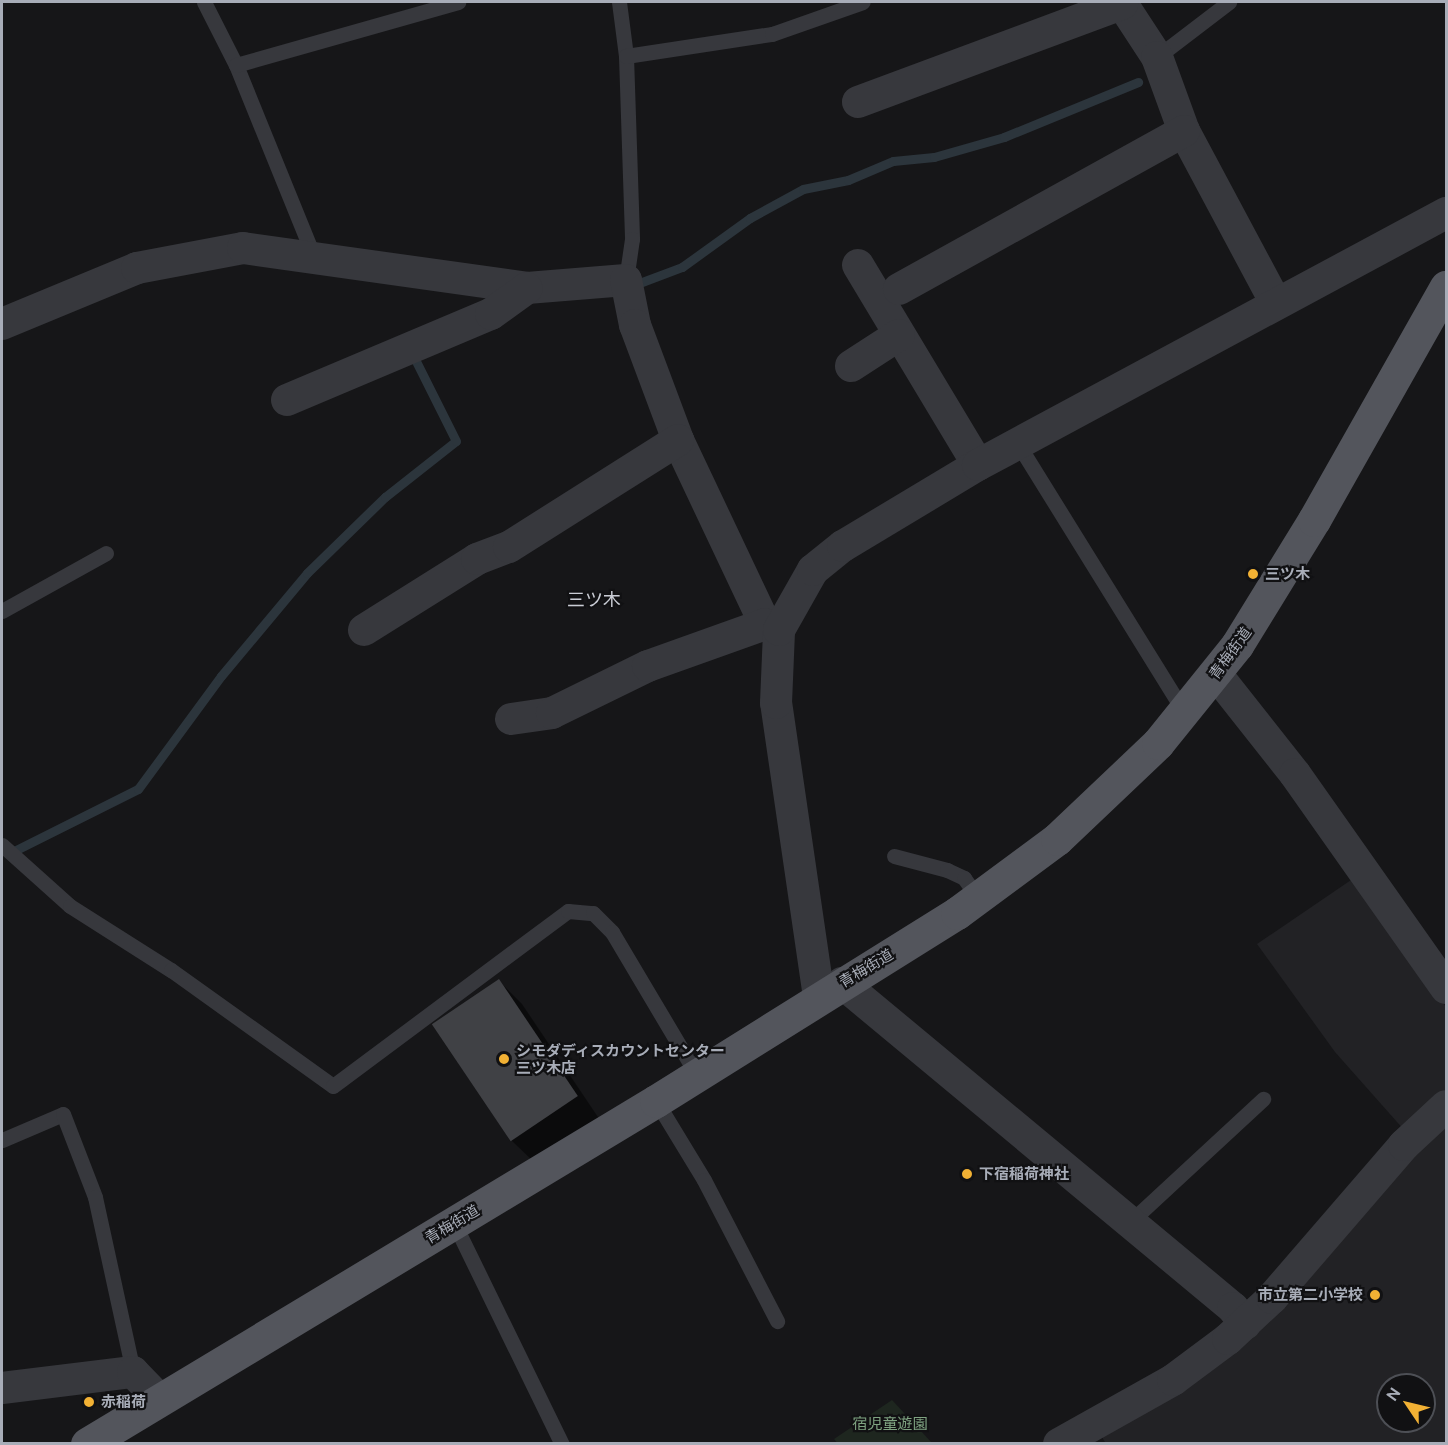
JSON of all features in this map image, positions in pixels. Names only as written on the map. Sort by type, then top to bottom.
[{"type":"main road","name":"青梅街道","points":[[87,1443],[128,1431],[159,1399],[656,1101],[978,898],[1089,812],[1185,713],[1216,674],[1268,597],[1446,287]]},
{"type":"street","points":[[858,102],[1122,3],[1156,57],[1184,131],[1276,303]]},
{"type":"street","points":[[898,289],[1184,131]]},
{"type":"street","points":[[511,719],[552,713],[648,666],[772,627],[813,570],[843,546],[978,465],[1446,213]]},
{"type":"street","points":[[2,324],[137,268],[243,248],[313,255],[527,288],[626,280],[635,325],[678,440],[772,627],[776,703],[830,990],[1129,1223],[1233,1308],[1245,1324]]},
{"type":"street","points":[[858,265],[978,465]]},
{"type":"street","points":[[287,400],[491,314],[527,288]]},
{"type":"street","points":[[851,366],[899,334]]},
{"type":"street","points":[[364,630],[477,559],[509,547],[678,440]]},
{"type":"street","points":[[1216,674],[1295,774],[1446,988]]},
{"type":"street","points":[[1075,1440],[1173,1380],[1245,1324],[1404,1145],[1446,1106]]},
{"type":"street","points":[[2,1388],[133,1372],[159,1399]]},
{"type":"lane","points":[[204,2],[236,65],[313,255]]},
{"type":"lane","points":[[236,65],[458,2]]},
{"type":"lane","points":[[619,2],[626,56],[632,239],[626,280]]},
{"type":"lane","points":[[626,56],[772,34],[864,2]]},
{"type":"lane","points":[[1156,57],[1229,2]]},
{"type":"lane","points":[[1018,444],[1185,713]]},
{"type":"lane","points":[[2,611],[106,553]]},
{"type":"lane","points":[[2,845],[70,906],[171,970],[333,1086],[568,911],[593,913],[612,932],[697,1075]]},
{"type":"lane","points":[[894,856],[956,874],[978,898]]},
{"type":"lane","points":[[1129,1223],[1263,1099]]},
{"type":"lane","points":[[656,1101],[704,1180],[777,1321]]},
{"type":"lane","points":[[2,1140],[63,1114],[95,1197],[133,1372]]},
{"type":"lane","points":[[454,1223],[562,1443]]},
{"type":"shaded area","points":[[1354,878],[1446,1007],[1446,1093],[1405,1131],[1335,1052],[1257,944]]},
{"type":"shaded area","points":[[1446,1123],[1446,1443],[1106,1444],[1102,1437],[1179,1385]]},
{"type":"green space","name":"宿児童遊園","points":[[892,1400],[932,1443],[838,1444],[834,1439]]},
{"type":"building","points":[[499,979],[578,1096],[511,1141],[432,1024]]},
{"type":"waterway","points":[[642,282],[682,267],[750,218],[803,189],[848,180],[893,161],[934,157],[1004,137],[1138,82]]},
{"type":"waterway","points":[[16,850],[138,789],[221,676],[307,573],[385,497],[456,441],[414,357]]},
{"type":"place","name":"三ツ木","points":[[1253,574]]},
{"type":"place","name":"シモダディスカウントセンター 三ツ木店","points":[[504,1059]]},
{"type":"place","name":"下宿稲荷神社","points":[[967,1174]]},
{"type":"place","name":"市立第二小学校","points":[[1375,1295]]},
{"type":"place","name":"赤稲荷","points":[[89,1402]]},
{"type":"district","name":"三ツ木","points":[[594,599]]}]
